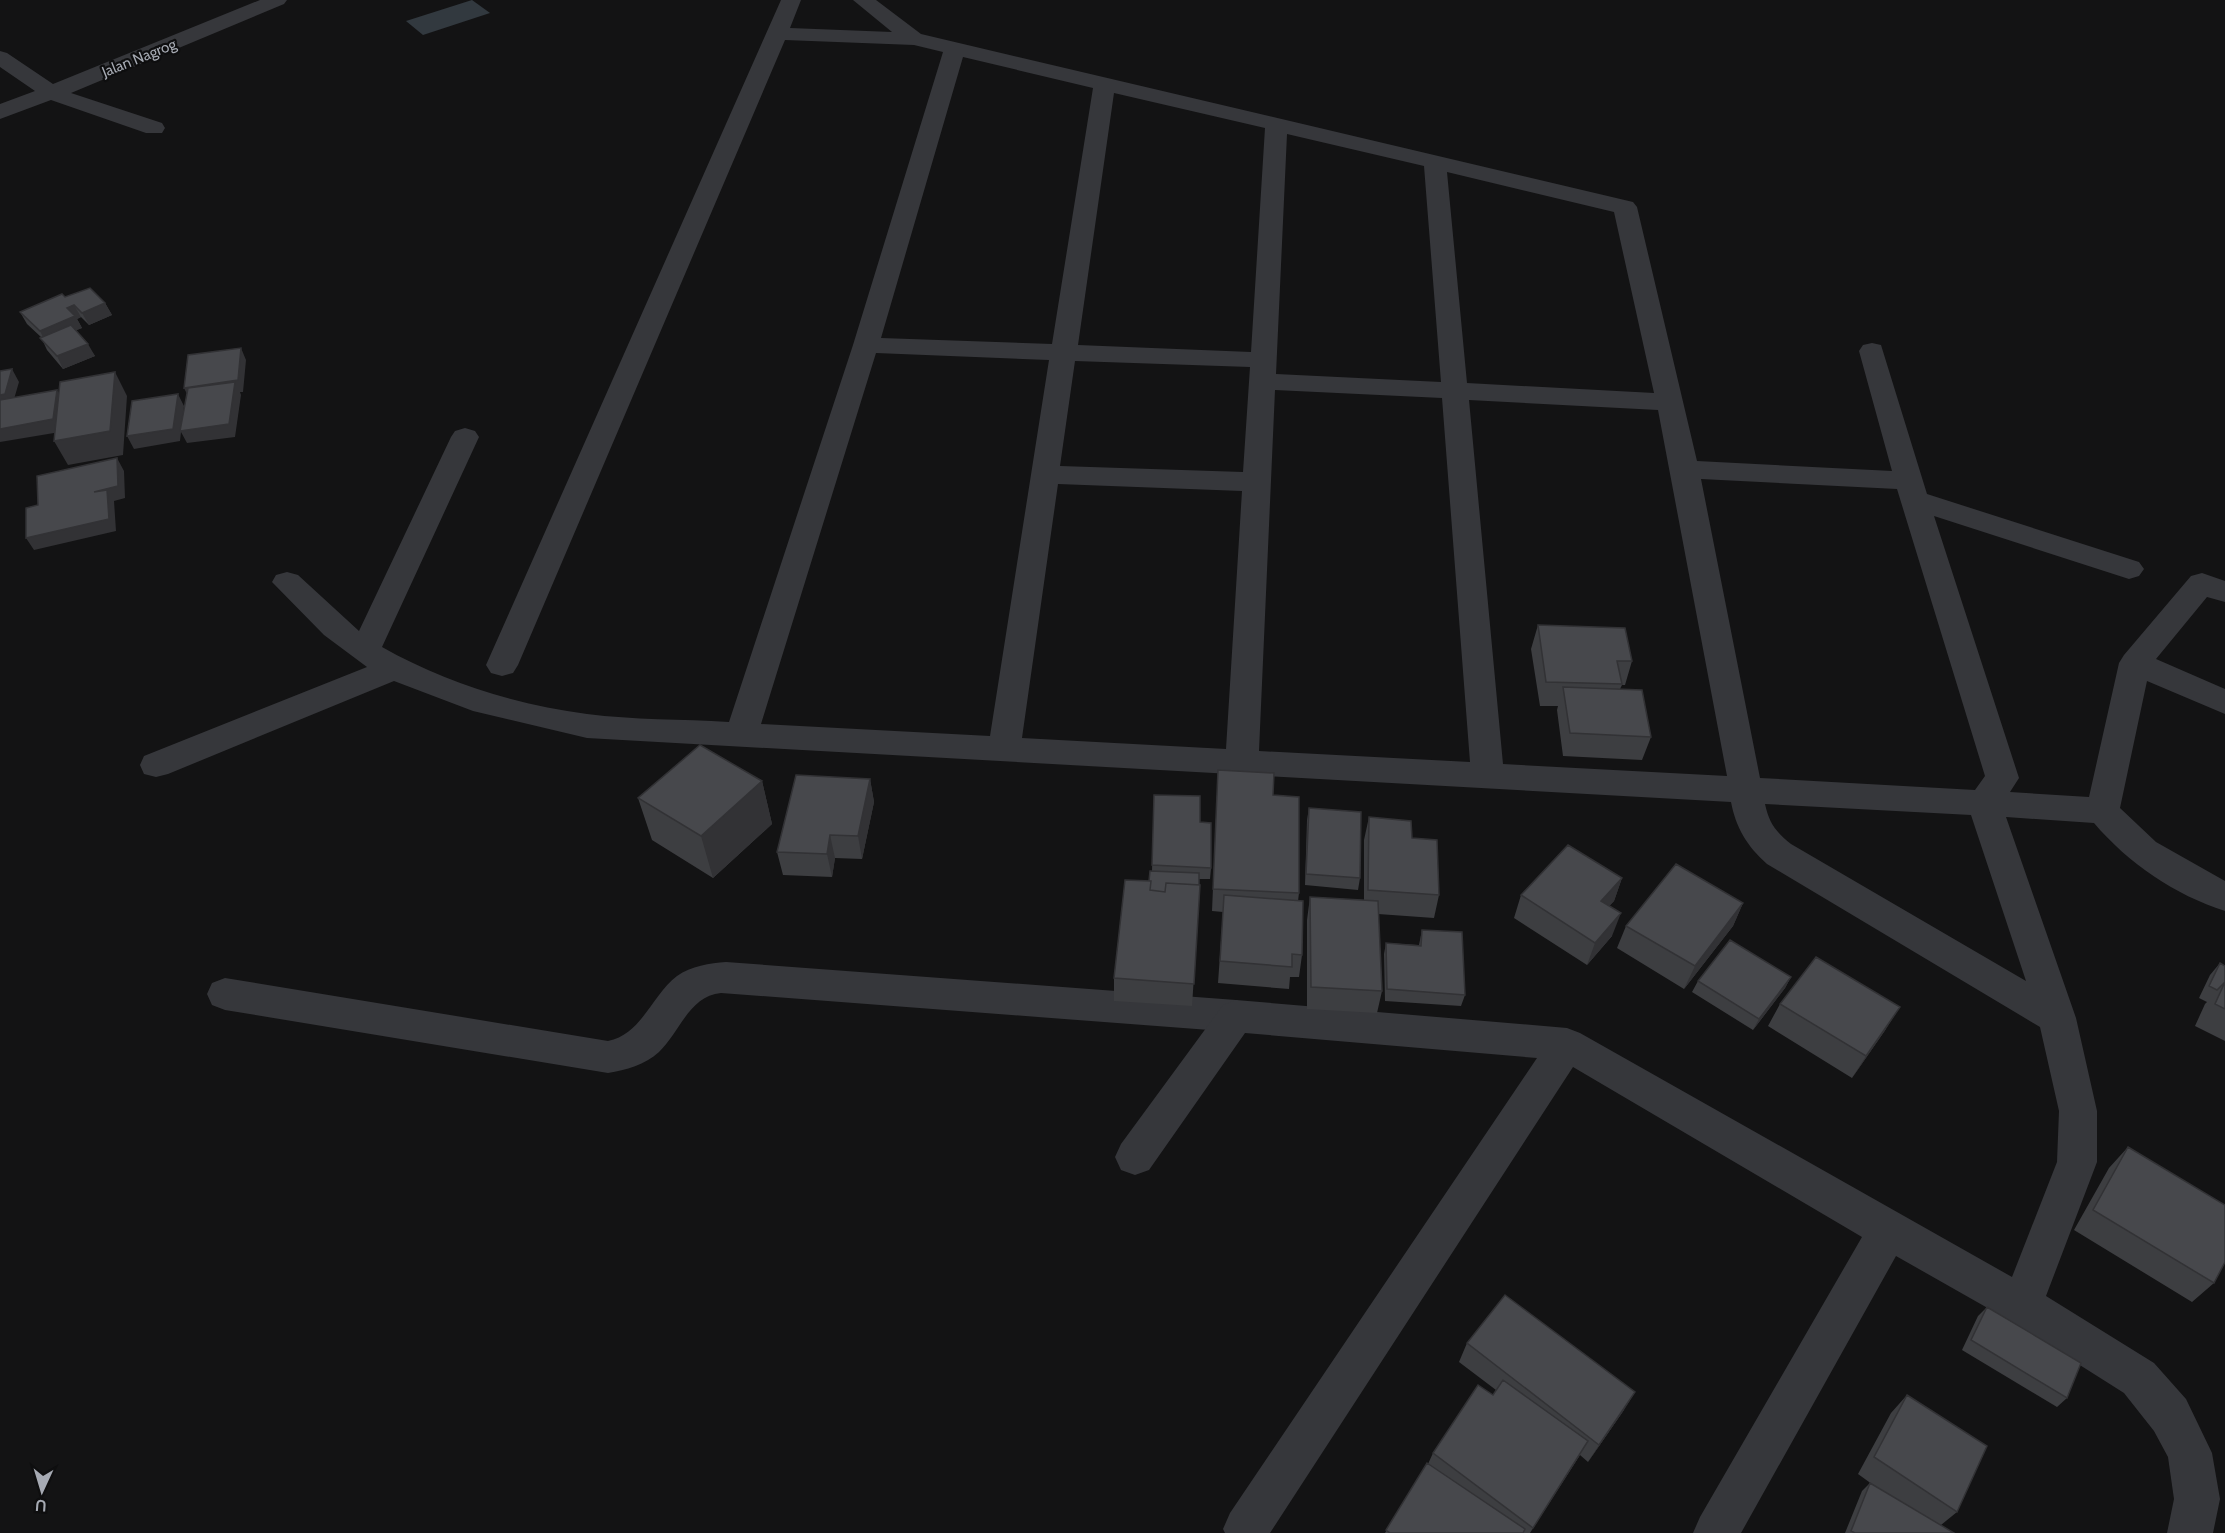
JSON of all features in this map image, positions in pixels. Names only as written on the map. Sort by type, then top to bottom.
[{"type":"street","name":"Jalan Nagrog","points":[[0,112],[277,0]]},
{"type":"street","points":[[502,665],[791,0]]},
{"type":"street","points":[[862,0],[914,39]]},
{"type":"street","points":[[777,34],[914,39],[1625,207],[1685,469],[1752,822],[1764,841],[1779,854],[2057,1018]]},
{"type":"street","points":[[741,735],[866,345],[955,48]]},
{"type":"street","points":[[0,57],[51,93],[154,128]]},
{"type":"street","points":[[1004,749],[1104,84]]},
{"type":"street","points":[[1242,762],[1276,124]]},
{"type":"street","points":[[1435,162],[1488,776]]},
{"type":"street","points":[[866,345],[1064,352],[1263,370],[1454,391],[1670,402]]},
{"type":"street","points":[[1872,351],[1911,490],[2002,778],[1984,803]]},
{"type":"street","points":[[364,651],[465,437]]},
{"type":"street","points":[[1685,469],[1911,490],[2129,569]]},
{"type":"street","points":[[1046,475],[1257,482]]},
{"type":"street","points":[[287,582],[364,651],[423,683],[534,717],[587,726],[2103,811],[2127,840],[2143,853],[2161,865],[2225,897]]},
{"type":"street","points":[[2103,811],[2135,663],[2202,583],[2225,592]]},
{"type":"street","points":[[2135,663],[2225,702]]},
{"type":"street","points":[[156,765],[395,668]]},
{"type":"street","points":[[1984,803],[2057,1018],[2075,1088],[2080,1137],[2077,1162],[2022,1305]]},
{"type":"street","points":[[225,994],[608,1057],[626,1056],[640,1047],[690,987],[708,978],[726,977],[1567,1044],[2022,1305],[2139,1378],[2170,1415],[2190,1453],[2197,1499],[2190,1533]]},
{"type":"street","points":[[1135,1157],[1236,1016]]},
{"type":"street","points":[[1246,1529],[1567,1044]]},
{"type":"street","points":[[1716,1533],[1888,1230]]},
{"type":"shaded area","points":[[472,0],[490,13],[423,35],[406,21]]},
{"type":"building","points":[[90,288],[105,303],[82,313],[74,305],[67,308],[75,316],[40,331],[20,312],[62,294],[65,297]]},
{"type":"building","points":[[71,325],[88,344],[57,356],[40,338]]},
{"type":"building","points":[[241,348],[238,380],[184,388],[188,355]]},
{"type":"building","points":[[12,369],[5,394],[0,395],[0,371]]},
{"type":"building","points":[[115,372],[110,431],[54,441],[60,382]]},
{"type":"building","points":[[235,382],[229,424],[180,431],[188,388]]},
{"type":"building","points":[[57,390],[53,419],[0,429],[0,400]]},
{"type":"building","points":[[178,394],[173,429],[127,436],[132,401]]},
{"type":"building","points":[[117,458],[118,486],[94,492],[107,490],[109,519],[26,538],[26,508],[38,505],[37,476]]},
{"type":"building","points":[[1538,625],[1625,628],[1632,661],[1617,661],[1622,684],[1546,682]]},
{"type":"building","points":[[1563,687],[1642,690],[1651,737],[1570,733]]},
{"type":"building","points":[[700,745],[762,781],[701,836],[638,798]]},
{"type":"building","points":[[1218,770],[1274,773],[1273,795],[1299,797],[1299,893],[1213,889]]},
{"type":"building","points":[[796,775],[870,779],[858,836],[830,835],[827,854],[777,852]]},
{"type":"building","points":[[1154,795],[1200,796],[1200,822],[1211,823],[1211,868],[1152,865]]},
{"type":"building","points":[[1309,808],[1361,812],[1360,878],[1306,874]]},
{"type":"building","points":[[1369,817],[1411,821],[1412,838],[1437,840],[1439,895],[1368,890]]},
{"type":"building","points":[[1568,845],[1622,878],[1601,901],[1621,913],[1595,943],[1521,895]]},
{"type":"building","points":[[1676,864],[1743,903],[1695,966],[1626,926]]},
{"type":"building","points":[[1150,871],[1199,873],[1199,885],[1166,883],[1165,892],[1150,890]]},
{"type":"building","points":[[1125,880],[1151,881],[1150,890],[1165,892],[1166,883],[1200,885],[1194,984],[1114,978]]},
{"type":"building","points":[[1224,895],[1303,901],[1302,955],[1292,954],[1292,967],[1220,961]]},
{"type":"building","points":[[1310,897],[1378,901],[1382,991],[1311,987]]},
{"type":"building","points":[[1422,930],[1462,932],[1465,995],[1387,989],[1386,943],[1421,946]]},
{"type":"building","points":[[1730,940],[1791,977],[1759,1019],[1698,981]]},
{"type":"building","points":[[1816,957],[1900,1007],[1866,1056],[1780,1004]]},
{"type":"building","points":[[2220,963],[2225,966],[2225,982],[2217,990],[2209,986]]},
{"type":"building","points":[[2225,982],[2225,1009],[2215,1004]]},
{"type":"building","points":[[2128,1147],[2225,1205],[2225,1262],[2214,1283],[2093,1210]]},
{"type":"building","points":[[1505,1295],[1635,1392],[1599,1445],[1467,1343]]},
{"type":"building","points":[[1987,1307],[2081,1363],[2067,1398],[1971,1340]]},
{"type":"building","points":[[1503,1380],[1588,1441],[1533,1528],[1433,1453],[1478,1385],[1493,1395]]},
{"type":"building","points":[[1907,1395],[1987,1446],[1957,1512],[1874,1457]]},
{"type":"building","points":[[1427,1463],[1525,1529],[1523,1533],[1390,1533],[1386,1530]]},
{"type":"building","points":[[1870,1483],[1954,1533],[1855,1533],[1851,1531]]}]
